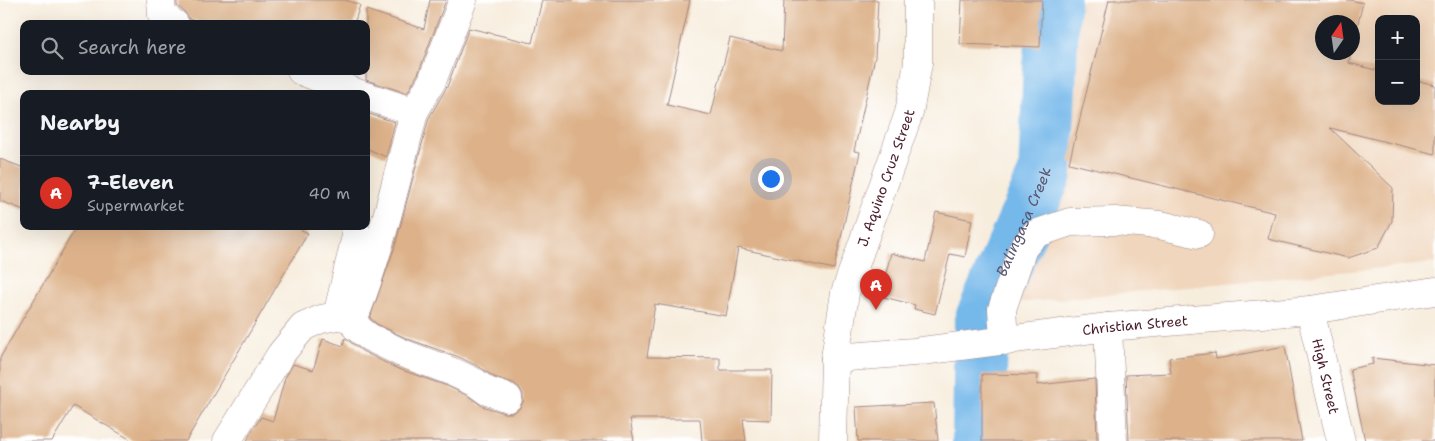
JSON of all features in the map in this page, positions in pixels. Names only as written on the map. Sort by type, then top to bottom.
[{"type":"street","points":[[161,0],[162,15],[169,20]]},
{"type":"street","points":[[346,317],[368,280],[377,253],[414,112],[432,81],[463,0]]},
{"type":"street","name":"J. Aquino Cruz Street","points":[[833,441],[835,358],[844,293],[908,113],[918,63],[918,0]]},
{"type":"street","points":[[310,75],[350,90]]},
{"type":"street","points":[[370,97],[414,112]]},
{"type":"street","points":[[1002,342],[1002,310],[1004,303],[1023,248],[1035,234],[1070,222],[1160,225],[1200,234]]},
{"type":"street","points":[[346,317],[355,230]]},
{"type":"street","name":"Christian Street","points":[[835,358],[914,352],[1108,327],[1310,310],[1435,291]]},
{"type":"street","name":"High Street","points":[[1310,310],[1341,441]]},
{"type":"street","points":[[227,441],[281,354],[303,327],[321,319],[346,317],[369,337],[402,353],[453,372],[476,383],[487,391],[508,398]]},
{"type":"street","points":[[1108,327],[1113,441]]},
{"type":"shaded area","points":[[1064,0],[1435,0],[1435,263],[1007,304],[1059,156]]},
{"type":"building","points":[[177,0],[345,0],[360,5],[355,20],[192,20],[177,6]]},
{"type":"building","points":[[430,0],[446,0],[418,74],[407,93],[366,80],[366,75],[370,75],[370,20],[366,20],[366,10],[424,29]]},
{"type":"building","points":[[542,0],[690,0],[667,105],[711,115],[730,38],[782,51],[784,0],[878,0],[875,57],[854,151],[860,152],[834,269],[738,248],[726,316],[655,304],[647,357],[720,358],[720,370],[772,370],[771,420],[743,419],[746,441],[702,441],[700,419],[630,419],[634,441],[247,441],[261,417],[273,421],[285,378],[293,364],[313,370],[323,339],[343,346],[345,338],[362,351],[396,368],[447,386],[468,396],[482,406],[504,413],[512,413],[519,409],[523,402],[523,394],[519,387],[513,383],[494,377],[459,357],[408,339],[377,324],[370,318],[395,246],[429,118],[447,87],[469,28],[532,43]]},
{"type":"building","points":[[962,0],[1042,0],[1040,47],[960,44]]},
{"type":"building","points":[[1109,0],[1350,0],[1363,3],[1360,15],[1315,15],[1315,60],[1350,60],[1349,63],[1375,70],[1375,105],[1420,105],[1420,81],[1435,85],[1435,154],[1330,128],[1393,188],[1392,221],[1378,248],[1348,258],[1268,239],[1275,213],[1069,163]]},
{"type":"building","points":[[370,114],[395,122],[386,157],[370,150]]},
{"type":"building","points":[[0,159],[20,166],[20,208],[0,201]]},
{"type":"building","points":[[936,212],[972,220],[965,257],[950,254],[935,314],[914,309],[915,305],[880,296],[891,253],[925,262]]},
{"type":"building","points":[[75,230],[302,230],[308,233],[186,441],[133,441],[73,406],[52,441],[0,441],[0,358]]},
{"type":"building","points":[[1285,346],[1302,441],[1129,441],[1126,375],[1171,373],[1169,358],[1215,353],[1216,359]]},
{"type":"building","points":[[1372,358],[1435,365],[1435,441],[1365,441],[1350,369],[1373,364]]},
{"type":"building","points":[[982,374],[1038,375],[1037,385],[1095,379],[1097,441],[982,441]]},
{"type":"building","points":[[934,403],[938,441],[858,441],[856,407]]},
{"type":"waterway","name":"Balingasa Creek","points":[[979,441],[981,321],[1045,174],[1053,0]]},
{"type":"place","name":"7-Eleven","points":[[876,310]]}]
